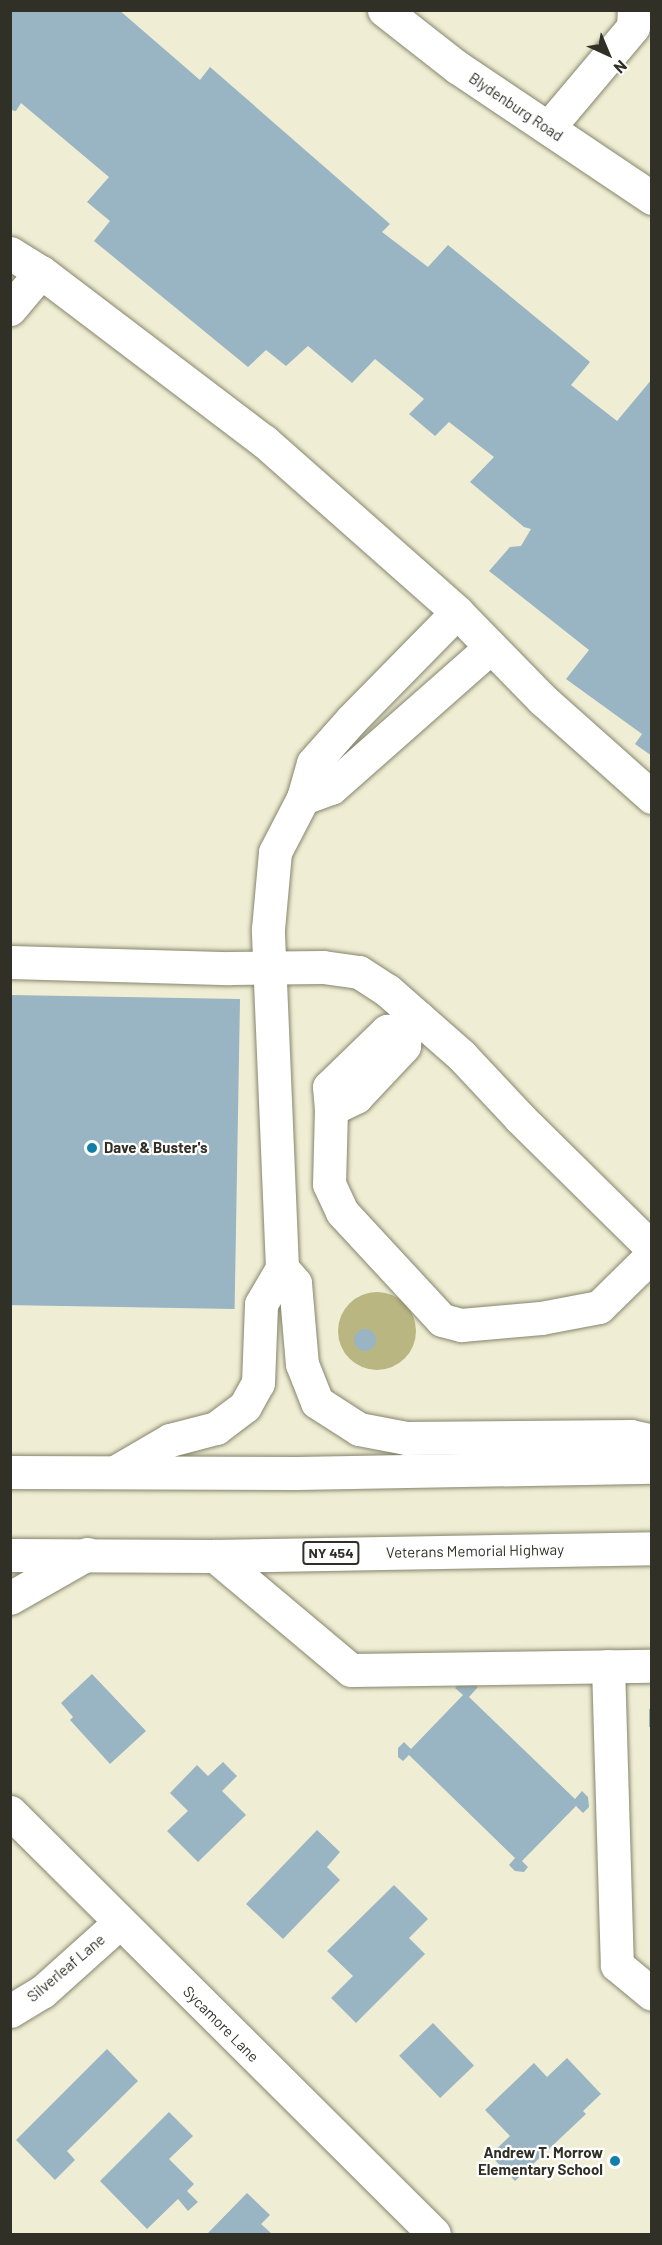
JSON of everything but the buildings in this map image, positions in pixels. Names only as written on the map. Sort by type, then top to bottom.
[{"type":"main road","points":[[548,128],[633,27],[634,10]]},
{"type":"main road","name":"Blydenburg Road","points":[[384,11],[457,67],[651,198]]},
{"type":"main road","points":[[10,253],[41,272],[264,441],[457,612],[543,700],[651,797]]},
{"type":"main road","points":[[10,309],[41,272]]},
{"type":"main road","points":[[115,1472],[170,1440],[216,1428],[245,1406],[258,1383],[261,1304],[282,1268],[268,929],[275,852],[303,798],[313,763],[351,720],[457,612]]},
{"type":"main road","points":[[303,798],[331,788],[491,647]]},
{"type":"main road","points":[[10,962],[269,968],[322,967],[359,972],[387,990],[411,1024],[462,1056],[520,1118],[651,1248]]},
{"type":"main road","points":[[411,1024],[404,1046],[396,1055],[356,1096],[331,1109],[329,1184],[342,1212],[441,1320],[461,1325],[541,1318],[598,1307],[651,1255]]},
{"type":"main road","points":[[282,1268],[295,1283],[302,1364],[317,1402],[359,1430],[406,1438],[632,1436],[651,1441]]},
{"type":"main road","points":[[10,1472],[296,1473],[651,1467]]},
{"type":"main road","name":"Veterans Memorial Highway","points":[[10,1555],[215,1556],[651,1548]]},
{"type":"main road","points":[[10,1598],[87,1554]]},
{"type":"main road","points":[[215,1556],[351,1670],[651,1666]]},
{"type":"main road","points":[[608,1666],[617,1965],[651,1994]]},
{"type":"main road","name":"Sycamore Lane","points":[[10,1812],[434,2235]]},
{"type":"main road","name":"Silverleaf Lane","points":[[10,2011],[42,1992],[119,1923]]},
{"type":"shaded area","points":[[377,1292],[392,1295],[409,1309],[416,1331],[413,1346],[399,1363],[377,1370],[362,1367],[345,1353],[338,1331],[341,1316],[355,1299]]},
{"type":"place","name":"Dave & Buster's","points":[[92,1148]]},
{"type":"place","name":"Andrew T. Morrow Elementary School","points":[[615,2161]]}]
